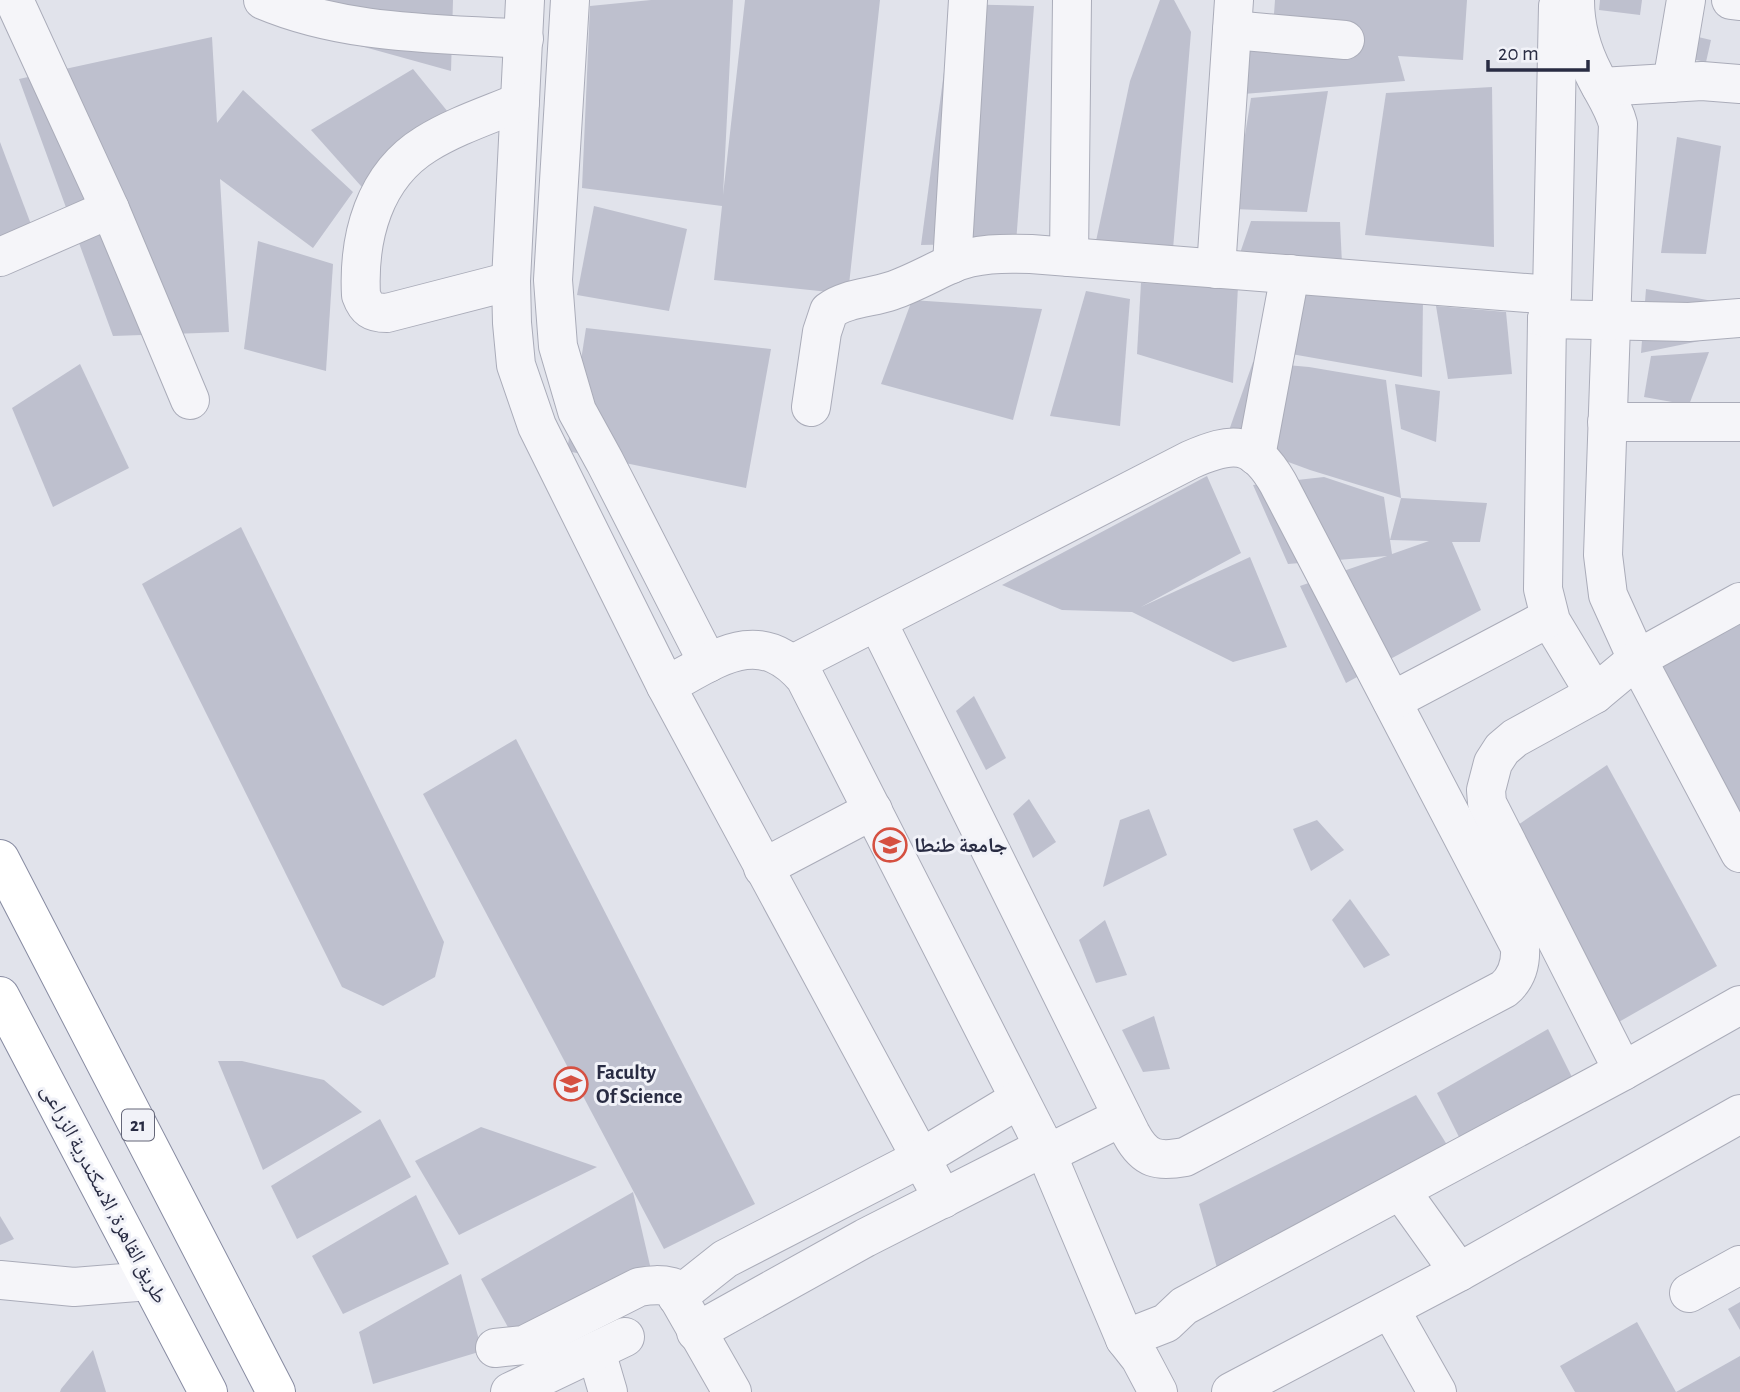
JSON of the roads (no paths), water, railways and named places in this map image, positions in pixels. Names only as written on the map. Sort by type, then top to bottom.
[{"type":"highway","name":"21","points":[[0,859],[261,1386]]},
{"type":"highway","name":"طريق القاهرة, الاسكندرية الزراعى","points":[[0,996],[208,1392]]},
{"type":"street","points":[[14,0],[110,209],[191,400]]},
{"type":"street","points":[[264,0],[301,14],[359,28],[524,39]]},
{"type":"street","points":[[525,0],[511,281],[512,323],[516,365],[537,426],[666,686],[943,1199]]},
{"type":"street","points":[[570,0],[553,280],[555,322],[563,368],[576,411],[708,663]]},
{"type":"street","points":[[952,264],[968,0]]},
{"type":"street","points":[[1069,257],[1072,0]]},
{"type":"street","points":[[1558,0],[1542,569],[1549,618],[1595,694]]},
{"type":"street","points":[[1575,0],[1577,32],[1592,71],[1614,110],[1618,124],[1604,575],[1608,595],[1637,659],[1740,853]]},
{"type":"street","points":[[1672,83],[1686,0]]},
{"type":"street","points":[[1731,0],[1739,1]]},
{"type":"street","points":[[1216,269],[1233,15],[1345,40]]},
{"type":"street","points":[[1601,87],[1702,81],[1740,84]]},
{"type":"street","points":[[511,281],[387,313],[370,310],[361,295],[366,226],[388,179],[405,159],[426,144],[470,122],[520,102]]},
{"type":"street","points":[[0,257],[110,209]]},
{"type":"street","points":[[811,407],[822,332],[829,311],[848,302],[902,287],[952,264],[977,256],[1004,253],[1290,274],[1550,307],[1611,320],[1689,321],[1740,318]]},
{"type":"street","points":[[1256,456],[1290,274]]},
{"type":"street","points":[[1608,422],[1740,422]]},
{"type":"street","points":[[793,664],[1191,460],[1216,449],[1242,448],[1265,461],[1278,483],[1520,947],[1518,967],[1510,984],[1185,1157],[1165,1161],[1146,1153],[1137,1145],[1122,1117],[877,621]]},
{"type":"street","points":[[565,484],[605,462]]},
{"type":"street","points":[[1623,1072],[1497,824],[1487,803],[1486,790],[1493,764],[1508,744],[1595,694],[1637,659],[1740,602]]},
{"type":"street","points":[[1392,701],[1549,618]]},
{"type":"street","points":[[666,686],[726,654],[744,649],[778,654],[793,664],[805,678],[1045,1151],[1125,1339],[1140,1358],[1158,1392]]},
{"type":"street","points":[[764,868],[873,810]]},
{"type":"street","points":[[1125,1339],[1166,1323],[1184,1306],[1623,1072],[1740,1005]]},
{"type":"street","points":[[677,1297],[725,1259],[921,1158],[1019,1099]]},
{"type":"street","points":[[696,1332],[865,1238],[1122,1117]]},
{"type":"street","points":[[1231,1392],[1390,1309],[1738,1118]]},
{"type":"street","points":[[1401,1191],[1458,1272]]},
{"type":"street","points":[[1689,1293],[1740,1265]]},
{"type":"street","points":[[0,1280],[74,1287],[149,1281]]},
{"type":"street","points":[[495,1348],[524,1345],[639,1287],[652,1284],[672,1287],[732,1392]]},
{"type":"street","points":[[1390,1309],[1437,1392]]},
{"type":"street","points":[[510,1392],[610,1344],[608,1392]]},
{"type":"place","name":"جامعة طنطا","points":[[890,845]]},
{"type":"place","name":"Faculty Of Science","points":[[571,1084]]}]
